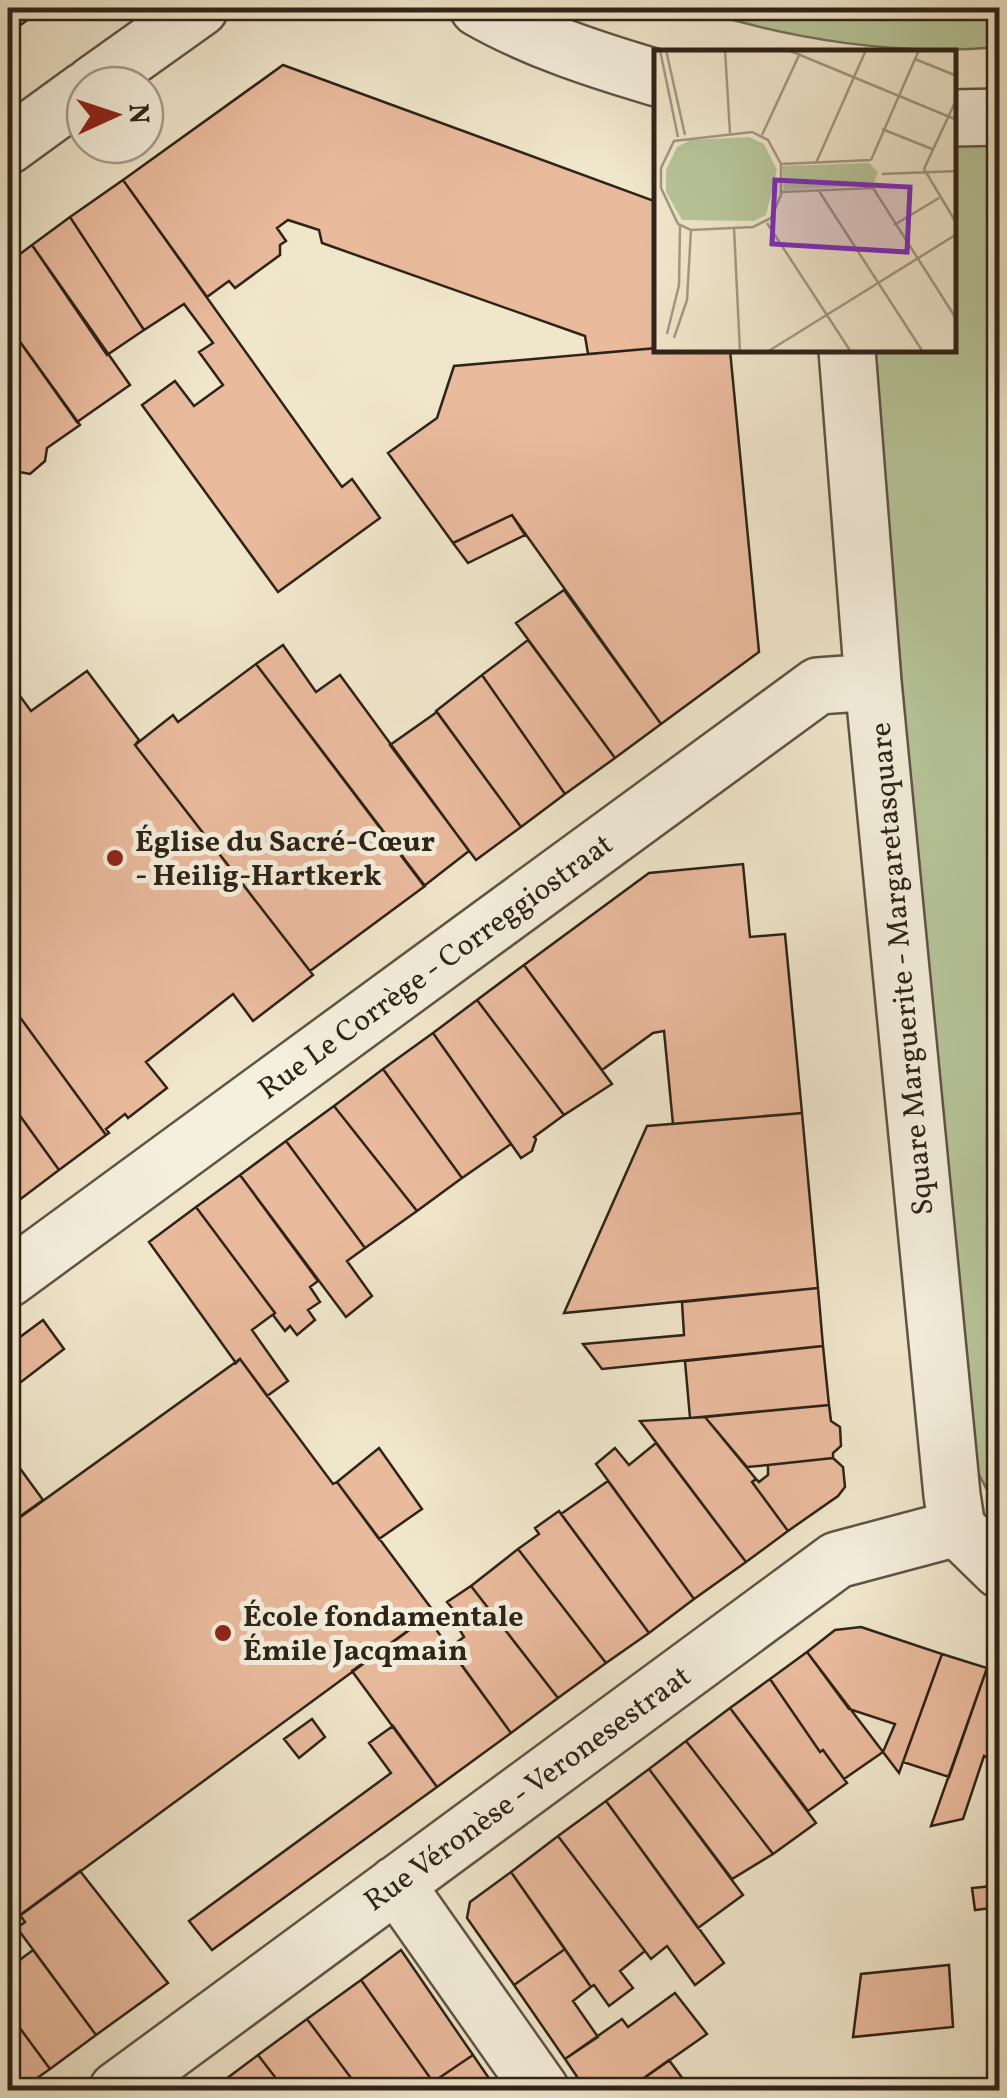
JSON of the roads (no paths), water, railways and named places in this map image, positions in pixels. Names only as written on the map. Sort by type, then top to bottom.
[{"type":"street","points":[[120,65],[200,8]]},
{"type":"street","points":[[478,8],[599,61],[654,77]]},
{"type":"street","points":[[8,146],[65,105]]},
{"type":"street","points":[[957,118],[1000,118]]},
{"type":"street","name":"Square Marguerite - Margaretasquare","points":[[847,352],[873,682],[944,1427],[958,1528]]},
{"type":"street","name":"Rue Le Corrège - Correggiostraat","points":[[8,1279],[818,686],[873,682]]},
{"type":"street","points":[[958,1528],[1000,1570]]},
{"type":"street","name":"Rue Véronèse - Veronesestraat","points":[[117,2090],[837,1560],[958,1528]]},
{"type":"street","points":[[396,1884],[541,2090]]},
{"type":"place","name":"Église du Sacré-Cœur - Heilig-Hartkerk","points":[[115,858]]},
{"type":"place","name":"École fondamentale Émile Jacqmain","points":[[223,1633]]}]
